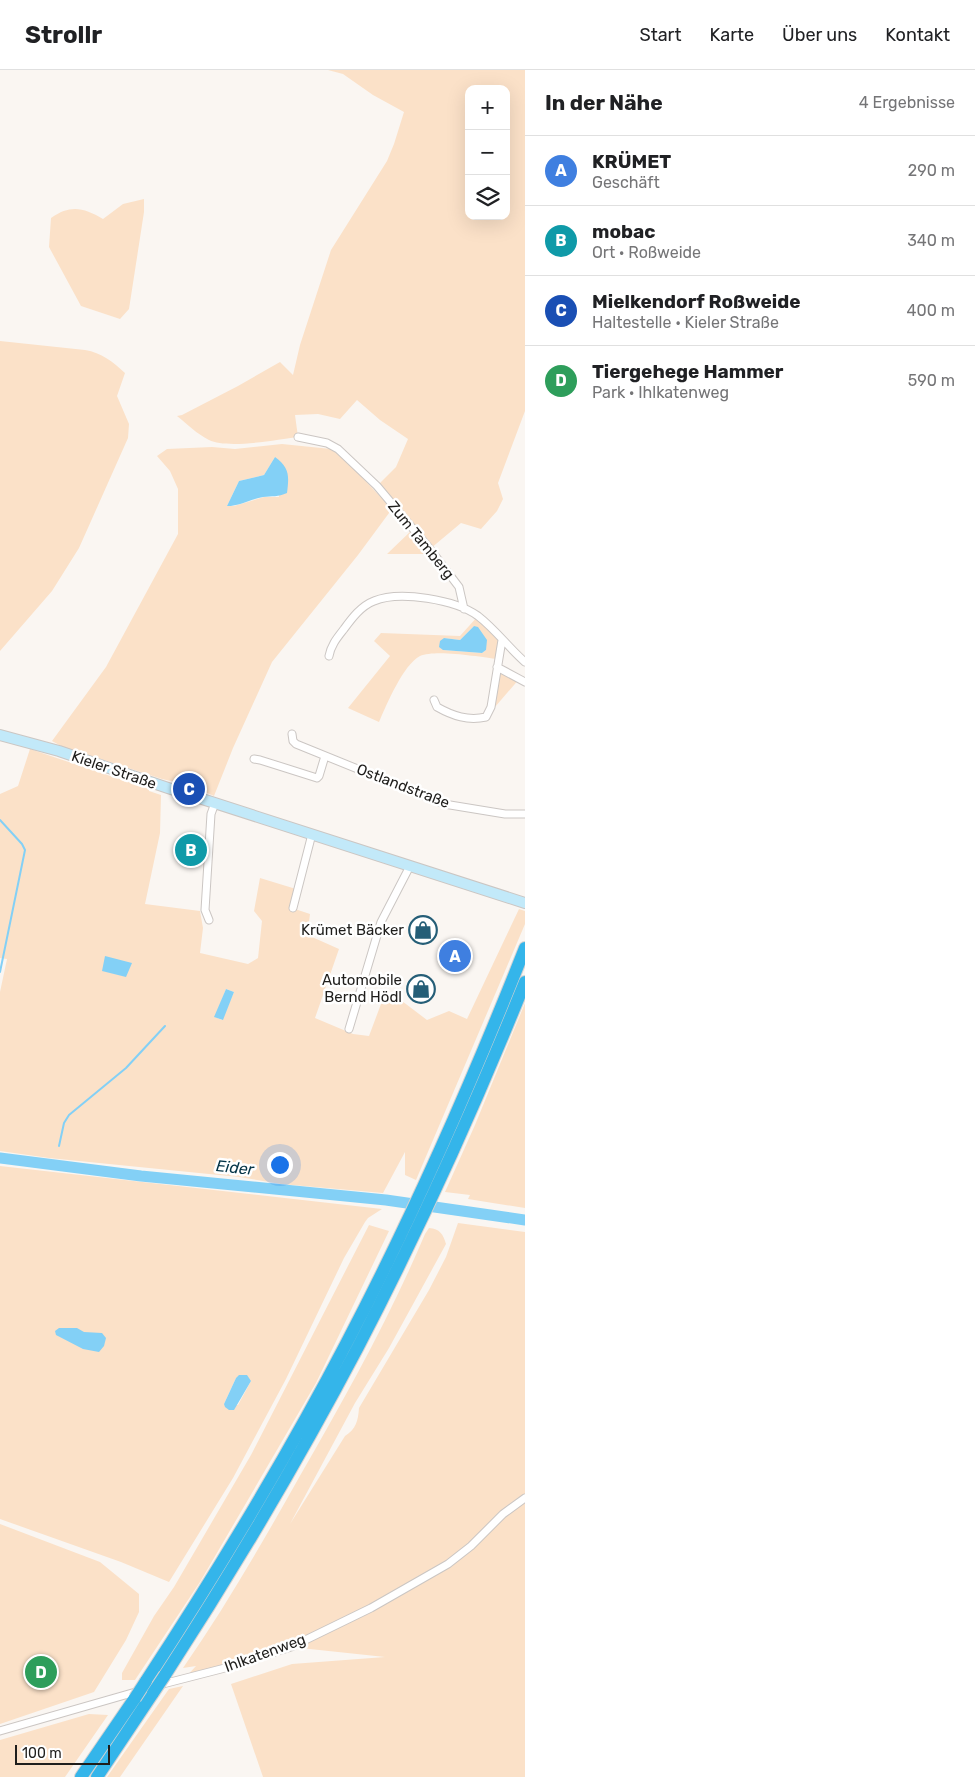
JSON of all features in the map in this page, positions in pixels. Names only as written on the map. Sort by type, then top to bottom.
[{"type":"highway","points":[[96,1777],[154,1693],[218,1593],[293,1467],[358,1346],[413,1221],[422,1188],[473,1075],[525,948]]},
{"type":"highway","points":[[81,1777],[208,1586],[287,1452],[413,1221],[436,1189],[485,1079],[525,982]]},
{"type":"street","name":"Zum Tamberg","points":[[298,438],[327,443],[338,449],[377,486],[459,587],[464,609]]},
{"type":"street","points":[[329,656],[335,640],[362,607],[386,598],[428,599],[445,602],[478,616],[525,662]]},
{"type":"street","points":[[434,700],[437,707],[453,715],[469,718],[486,717],[491,708],[502,640]]},
{"type":"street","points":[[497,666],[525,682]]},
{"type":"street","name":"Ostlandstraße","points":[[292,734],[293,741],[296,744],[444,804],[505,814],[525,814]]},
{"type":"street","name":"Kieler Straße","points":[[0,735],[59,751],[525,903]]},
{"type":"street","points":[[254,759],[316,778],[320,776],[325,756]]},
{"type":"street","points":[[209,920],[205,910],[211,814],[215,803]]},
{"type":"street","points":[[293,908],[312,834]]},
{"type":"street","points":[[349,1030],[381,922],[410,866]]},
{"type":"street","name":"Ihlkatenweg","points":[[0,1731],[225,1668],[291,1647],[370,1608],[448,1564],[471,1546],[503,1514],[525,1498]]},
{"type":"shaded area","points":[[328,70],[525,70],[525,411],[498,483],[503,499],[497,511],[481,529],[461,523],[424,554],[387,554],[413,529],[377,486],[396,467],[408,439],[380,420],[357,400],[340,419],[318,414],[295,415],[298,437],[252,443],[217,443],[196,432],[177,416],[238,386],[280,362],[293,375],[300,345],[331,250],[387,161],[404,112],[373,95],[343,74]]},
{"type":"shaded area","points":[[144,199],[144,212],[129,309],[120,319],[81,306],[49,247],[51,218],[65,211],[77,209],[90,212],[103,219],[123,204]]},
{"type":"shaded area","points":[[0,341],[85,350],[106,358],[125,373],[117,396],[129,424],[128,438],[79,548],[52,591],[0,651]]},
{"type":"shaded area","points":[[282,444],[331,449],[339,453],[392,509],[358,555],[272,662],[233,748],[214,796],[189,785],[162,779],[61,746],[52,741],[106,667],[178,534],[178,489],[170,471],[157,456],[167,449],[212,447],[235,449]],"holes":[[[275,457],[279,497],[264,497],[234,506],[227,506],[239,481],[264,475]]]},
{"type":"shaded area","points":[[478,616],[502,640],[498,659],[447,653],[420,656],[402,676],[379,722],[348,708],[390,656],[374,641],[381,633],[460,636]],"holes":[[[474,626],[486,650],[482,653],[443,650],[444,638],[460,640]]]},
{"type":"shaded area","points":[[497,667],[520,678],[489,714]]},
{"type":"shaded area","points":[[30,749],[149,789],[149,791],[161,795],[160,833],[145,904],[200,911],[203,928],[200,953],[248,964],[258,958],[262,921],[254,911],[260,878],[296,889],[295,909],[310,914],[308,930],[312,937],[339,949],[315,1018],[353,1034],[369,1036],[381,1004],[398,998],[427,1020],[449,1011],[467,1019],[519,909],[525,911],[525,924],[416,1180],[405,1175],[405,1152],[383,1193],[281,1184],[239,1177],[49,1158],[0,1151],[0,992],[7,959],[0,958],[0,794],[18,786]],"holes":[[[226,989],[234,992],[222,1020],[215,1017]]]},
{"type":"shaded area","points":[[525,1003],[525,1208],[468,1199],[470,1195],[445,1192],[475,1125]]},
{"type":"shaded area","points":[[0,1166],[382,1209],[368,1218],[344,1258],[286,1379],[233,1478],[169,1582],[121,1562],[0,1519]],"holes":[[[236,1378],[251,1381],[238,1405],[224,1404]]]},
{"type":"shaded area","points":[[458,1223],[525,1232],[525,1777],[263,1777],[231,1684],[292,1664],[385,1657],[291,1647],[184,1679],[196,1666],[183,1668],[214,1621],[273,1523],[367,1356],[425,1234],[429,1228],[436,1230],[442,1235],[446,1244],[389,1348],[355,1403],[290,1524],[345,1436],[354,1427],[359,1408],[429,1290],[446,1257]]},
{"type":"shaded area","points":[[369,1225],[389,1231],[316,1383],[200,1582],[135,1680],[122,1680],[122,1673],[154,1616],[174,1587],[251,1455]]},
{"type":"shaded area","points":[[0,1524],[100,1562],[139,1594],[139,1612],[126,1640],[94,1692],[0,1724]]},
{"type":"shaded area","points":[[183,1686],[120,1777],[107,1777],[169,1689]]},
{"type":"shaded area","points":[[89,1714],[108,1715],[65,1777],[0,1777],[0,1740]]},
{"type":"water","points":[[275,457],[286,469],[287,493],[227,506],[239,481],[264,475]]},
{"type":"water","points":[[474,626],[478,627],[487,640],[486,650],[482,653],[443,650],[439,647],[440,641],[444,638],[460,640]]},
{"type":"water","points":[[105,956],[132,963],[126,977],[102,971]]},
{"type":"water","points":[[226,989],[234,992],[223,1020],[214,1017]]},
{"type":"water","points":[[59,1328],[77,1328],[84,1332],[102,1333],[106,1338],[104,1346],[99,1352],[83,1349],[56,1335],[55,1331]]},
{"type":"water","points":[[239,1375],[247,1375],[251,1381],[234,1410],[229,1410],[224,1404]]},
{"type":"waterway","points":[[0,820],[22,844],[25,850],[0,972]]},
{"type":"waterway","points":[[59,1146],[64,1123],[69,1115],[126,1068],[165,1026]]},
{"type":"waterway","name":"Eider","points":[[0,1158],[141,1176],[386,1200],[525,1220]]},
{"type":"place","name":"Mielkendorf Roßweide","points":[[189,789]]},
{"type":"place","name":"mobac","points":[[191,850]]},
{"type":"place","name":"Krümet Bäcker","points":[[423,930]]},
{"type":"place","name":"KRÜMET","points":[[455,956]]},
{"type":"place","name":"Automobile Bernd Hödl","points":[[421,989]]},
{"type":"place","name":"Tiergehege Hammer","points":[[41,1672]]}]
